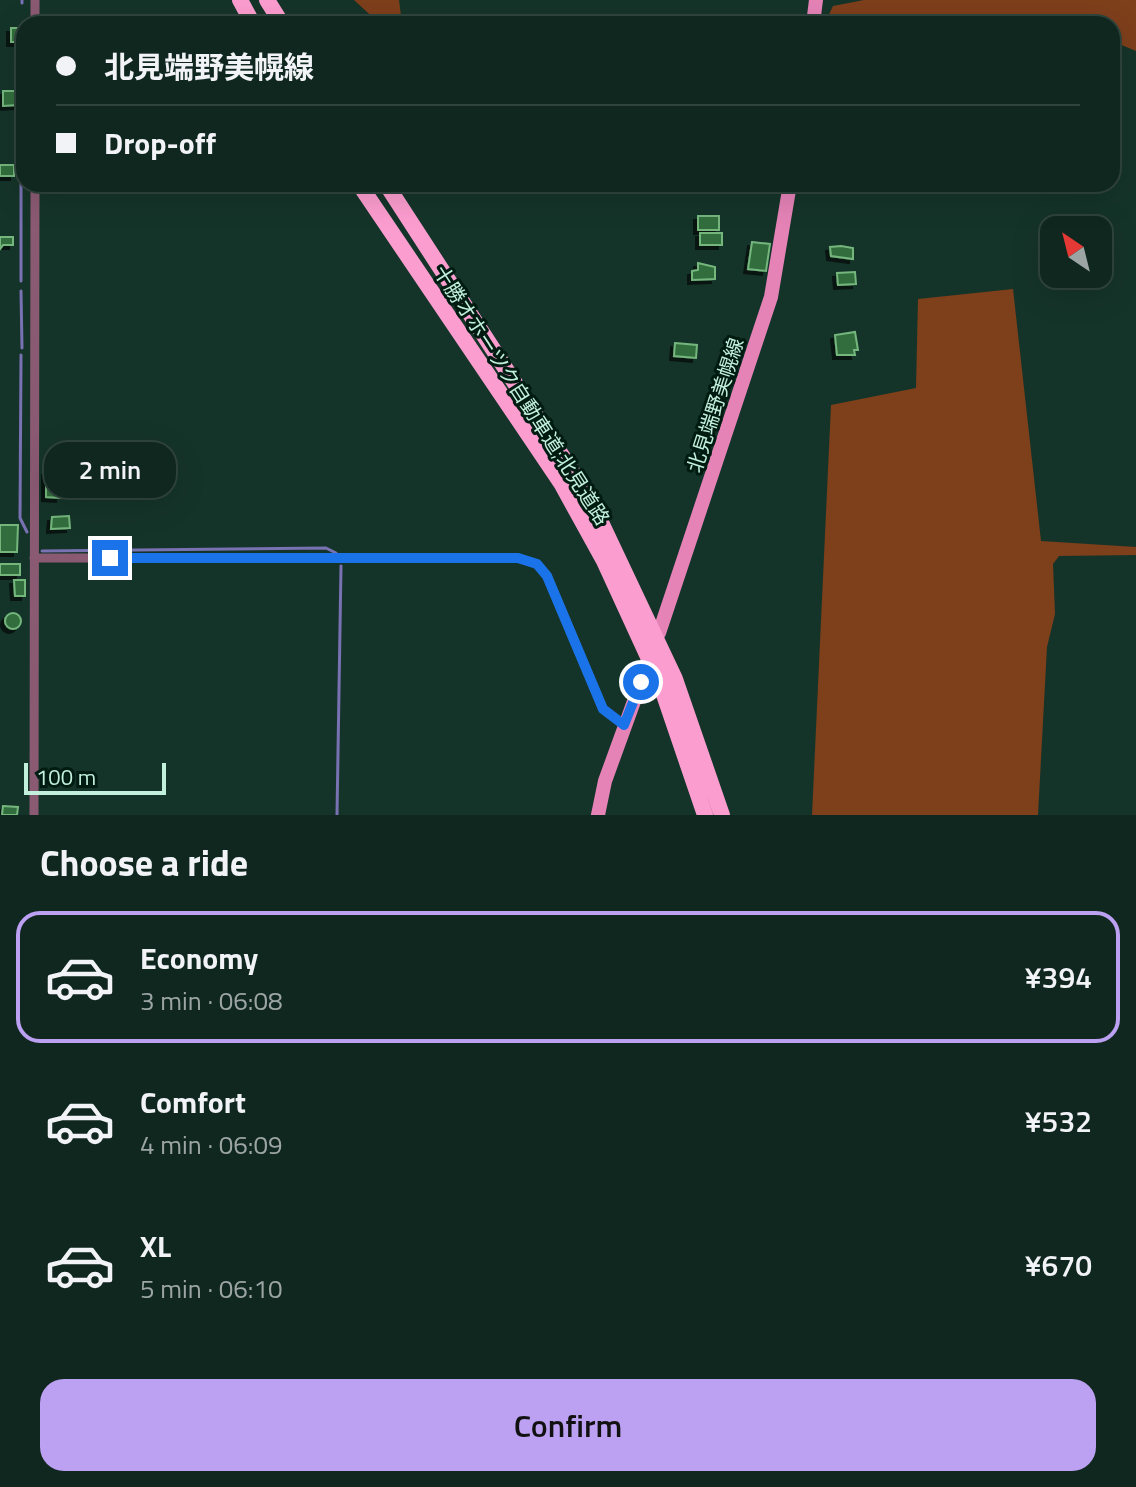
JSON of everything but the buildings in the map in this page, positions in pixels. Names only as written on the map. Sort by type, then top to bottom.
[{"type":"highway","name":"十勝オホーツク自動車道;北見道路","points":[[364,192],[561,483],[604,561],[660,683],[705,815]]},
{"type":"highway","name":"十勝オホーツク自動車道;北見道路","points":[[391,192],[590,499],[675,679],[722,815]]},
{"type":"main road","name":"北見端野美幌線","points":[[659,633],[771,297],[789,192]]},
{"type":"main road","points":[[598,815],[624,725],[641,682]]},
{"type":"street","points":[[34,815],[35,192]]},
{"type":"street","points":[[34,558],[527,561],[537,564],[547,576],[603,709],[624,725]]},
{"type":"shaded area","points":[[354,0],[399,0],[401,16],[371,16]]},
{"type":"shaded area","points":[[864,0],[1136,0],[1136,51],[1120,44],[1120,16],[828,16],[833,6]]},
{"type":"shaded area","points":[[1013,289],[1041,541],[1136,547],[1136,555],[1059,556],[1053,564],[1055,614],[1047,647],[1038,815],[812,815],[831,405],[916,388],[918,299]]},
{"type":"waterway","points":[[21,192],[21,281]]},
{"type":"waterway","points":[[21,291],[22,348]]},
{"type":"waterway","points":[[21,355],[20,518],[27,532]]},
{"type":"waterway","points":[[42,551],[326,548],[336,553]]},
{"type":"waterway","points":[[337,815],[341,566]]},
{"type":"route","points":[[110,558],[518,558],[537,564],[547,576],[603,709],[624,725],[641,682]]}]
